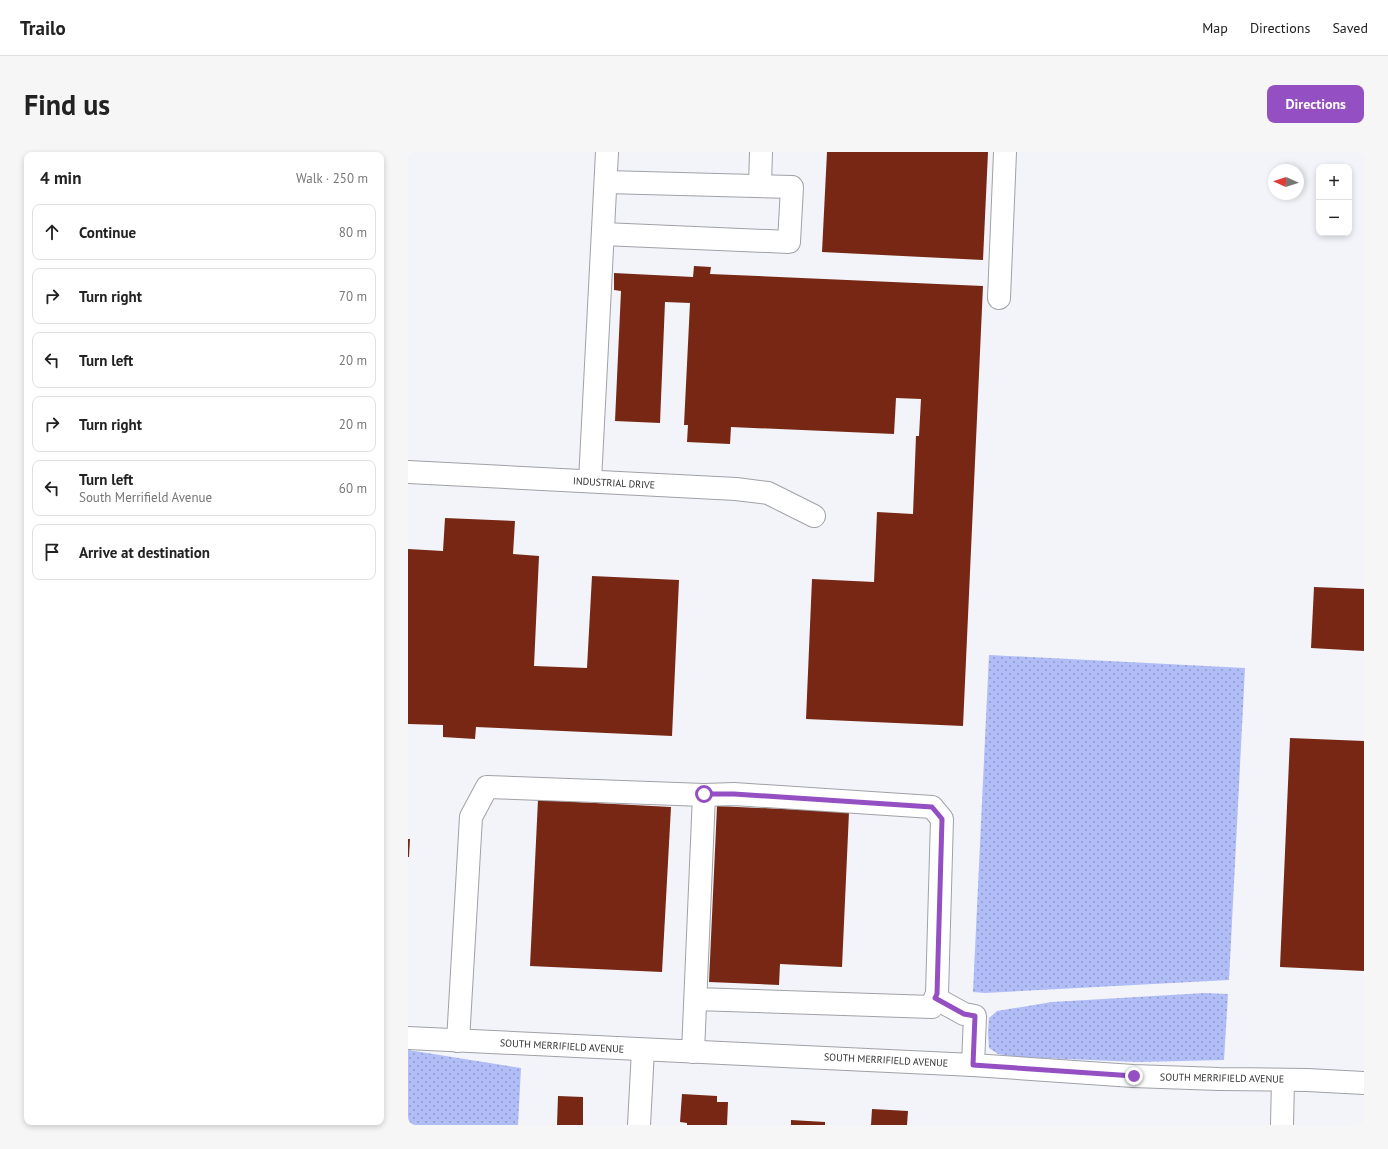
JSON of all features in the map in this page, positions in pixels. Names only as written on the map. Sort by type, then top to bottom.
[{"type":"street","points":[[590,481],[607,152]]},
{"type":"street","points":[[760,185],[761,152]]},
{"type":"street","points":[[999,298],[1005,152]]},
{"type":"street","points":[[603,234],[789,242],[792,187],[606,182]]},
{"type":"street","name":"INDUSTRIAL DRIVE","points":[[408,472],[736,489],[768,493],[814,516]]},
{"type":"street","points":[[458,1041],[471,817],[487,786],[734,794],[932,807],[942,819],[937,994],[932,1007],[696,999]]},
{"type":"street","points":[[693,1052],[704,794]]},
{"type":"street","points":[[935,998],[964,1014],[975,1016],[973,1065]]},
{"type":"street","name":"SOUTH MERRIFIELD AVENUE","points":[[408,1038],[973,1065],[1134,1076],[1364,1083]]},
{"type":"street","points":[[639,1125],[643,1050]]},
{"type":"street","points":[[1282,1125],[1284,1080]]},
{"type":"shaded area","points":[[989,655],[1245,668],[1229,980],[985,993],[973,992]]},
{"type":"shaded area","points":[[1205,993],[1228,994],[1224,1060],[1138,1062],[1017,1057],[998,1054],[989,1048],[989,1018],[997,1011],[1052,1002]]},
{"type":"shaded area","points":[[408,1050],[521,1068],[518,1125],[408,1125]]},
{"type":"building","points":[[827,152],[988,152],[983,260],[822,252]]},
{"type":"building","points":[[694,266],[711,267],[710,274],[983,286],[963,726],[806,719],[812,579],[874,582],[877,512],[913,514],[916,436],[919,436],[921,399],[896,398],[894,434],[731,427],[730,444],[687,442],[688,425],[684,425],[690,303],[665,302],[660,423],[615,421],[621,291],[614,290],[614,273],[693,277]]},
{"type":"building","points":[[445,518],[515,521],[513,554],[539,556],[534,666],[587,668],[592,576],[679,580],[672,736],[476,727],[475,739],[443,737],[443,725],[408,724],[408,549],[443,551]]},
{"type":"building","points":[[1314,587],[1364,589],[1364,651],[1311,648]]},
{"type":"building","points":[[1290,738],[1364,741],[1364,971],[1280,967]]},
{"type":"building","points":[[538,800],[671,807],[662,972],[530,966]]},
{"type":"building","points":[[717,806],[849,812],[842,967],[780,964],[779,985],[709,982]]},
{"type":"building","points":[[408,839],[410,839],[409,857],[408,857]]},
{"type":"building","points":[[682,1094],[717,1096],[717,1102],[728,1102],[727,1125],[687,1125],[687,1123],[680,1122]]},
{"type":"building","points":[[558,1096],[583,1097],[583,1125],[557,1125]]},
{"type":"building","points":[[872,1109],[908,1111],[907,1125],[871,1125]]},
{"type":"building","points":[[791,1120],[825,1122],[825,1125],[791,1125]]},
{"type":"route","points":[[704,794],[734,794],[932,807],[942,819],[937,994],[935,998],[964,1014],[975,1016],[973,1065],[1134,1076]]}]
